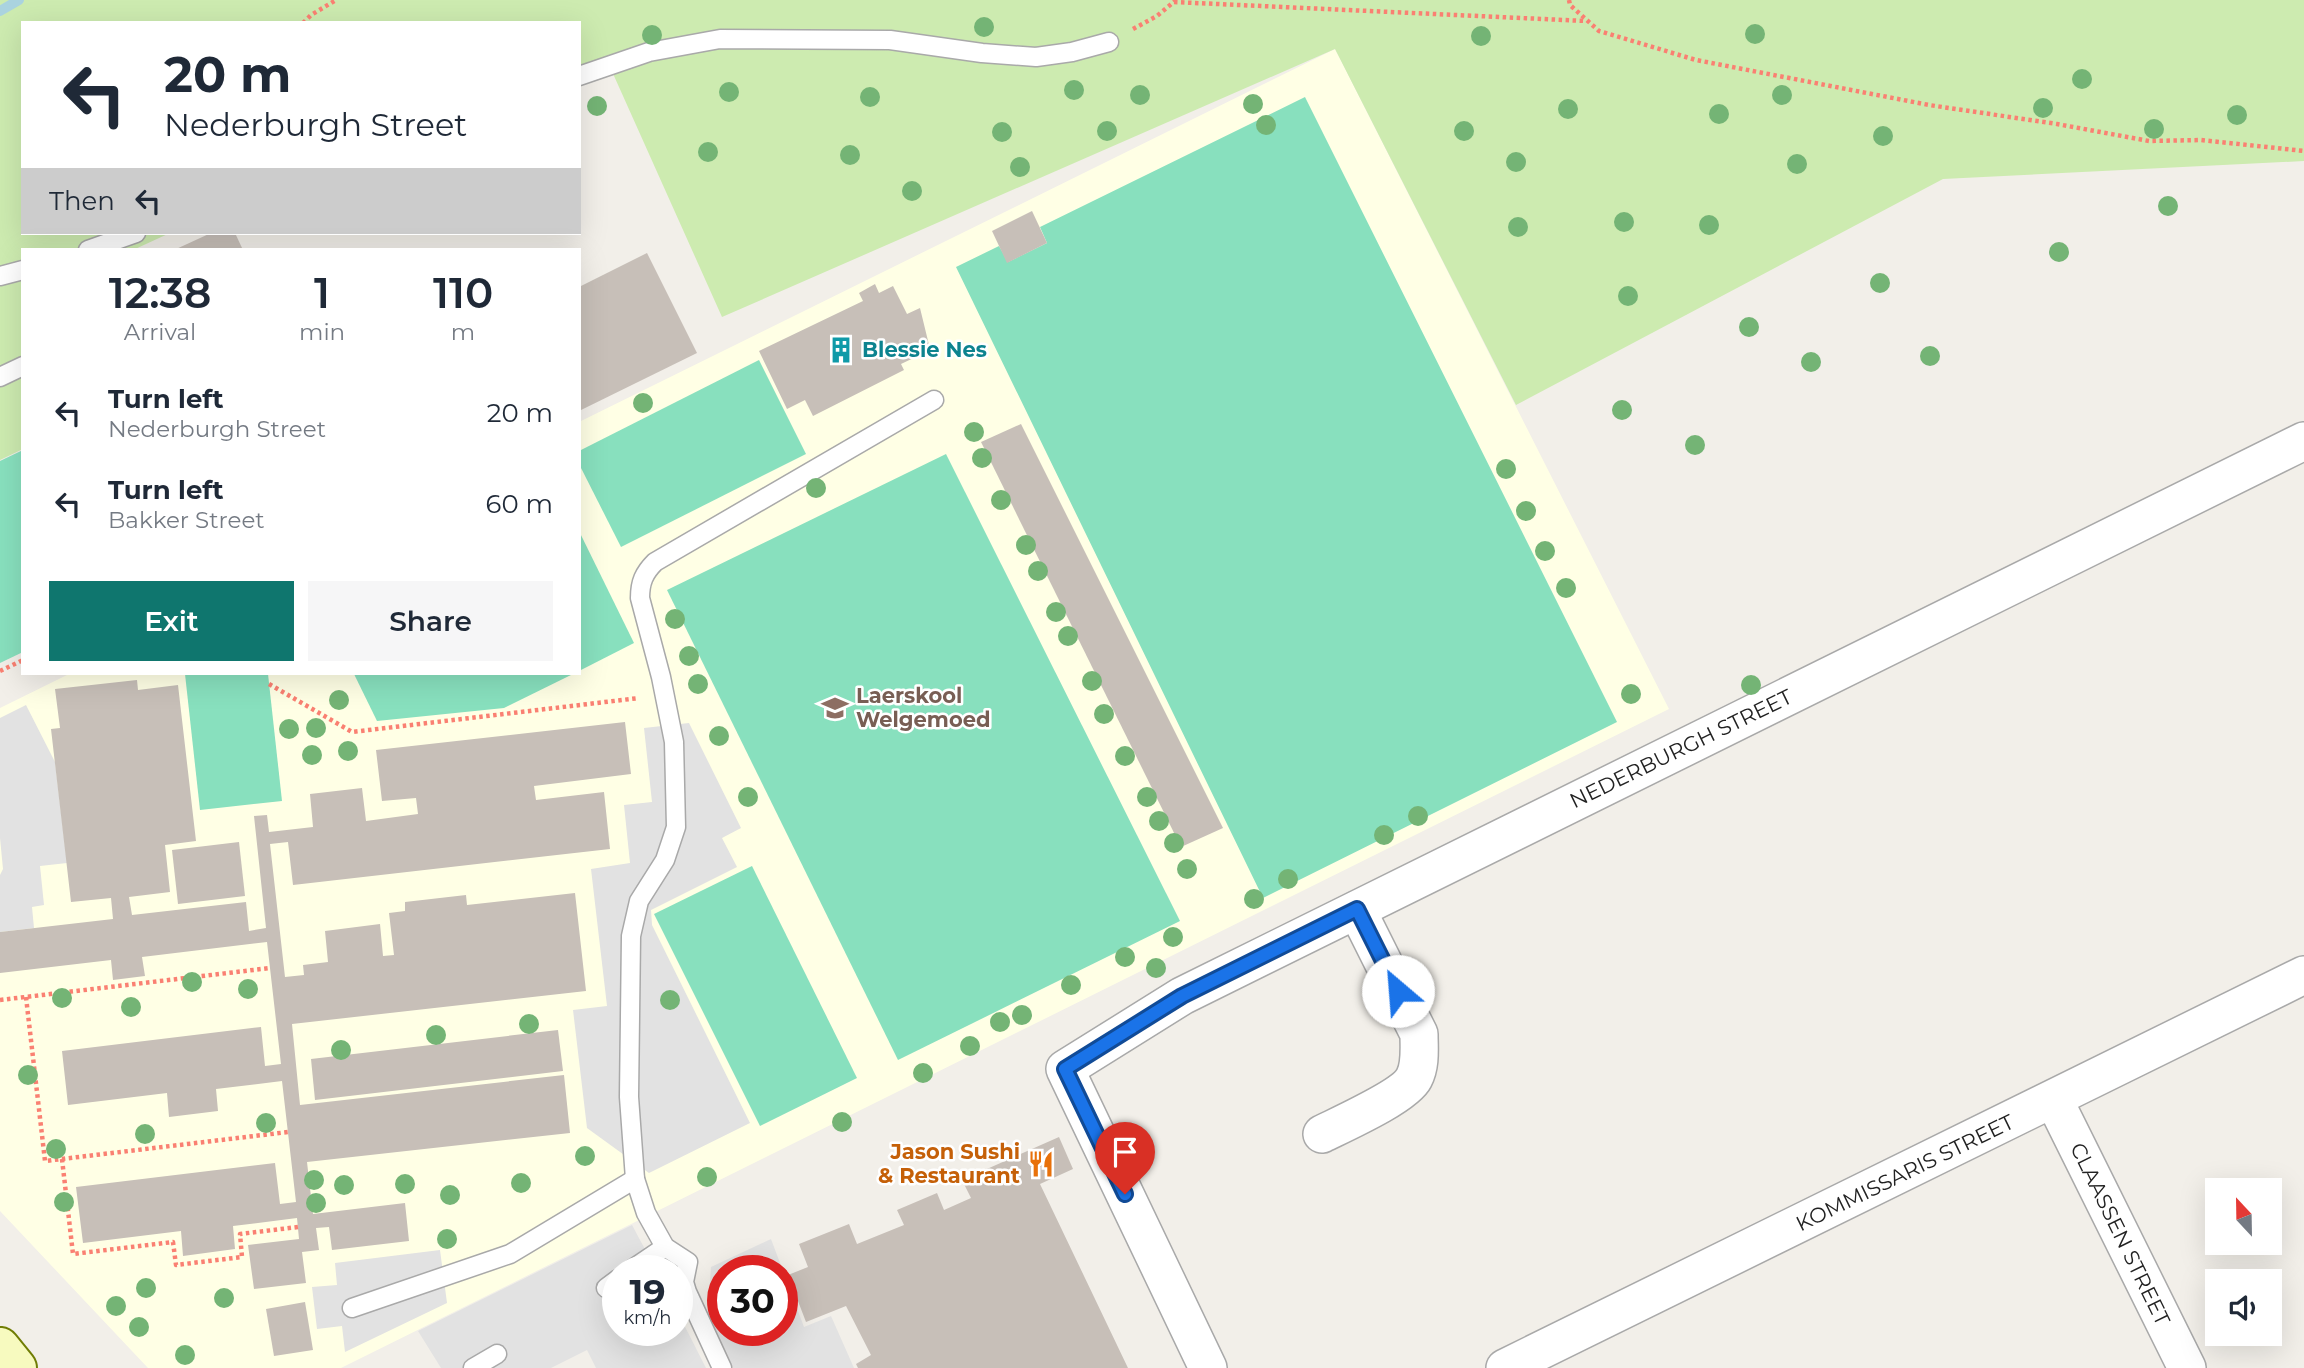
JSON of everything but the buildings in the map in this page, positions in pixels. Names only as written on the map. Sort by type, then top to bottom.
[{"type":"main road","points":[[0,1347],[17,1368]]},
{"type":"street","name":"NEDERBURGH STREET","points":[[1208,1368],[1065,1069],[1182,996],[2304,441]]},
{"type":"street","points":[[1322,1134],[1400,1092],[1414,1078],[1419,1056],[1419,1034],[1357,909]]},
{"type":"street","name":"KOMMISSARIS STREET","points":[[1505,1368],[2304,975]]},
{"type":"street","name":"CLAASSEN STREET","points":[[2054,1100],[2187,1368]]},
{"type":"lane","points":[[581,75],[649,52],[720,38],[890,40],[982,53],[1036,57],[1072,52],[1109,42]]},
{"type":"lane","points":[[94,248],[130,235]]},
{"type":"lane","points":[[0,276],[21,271]]},
{"type":"lane","points":[[0,377],[21,367]]},
{"type":"lane","points":[[722,1368],[687,1292],[684,1282],[688,1262],[665,1247],[646,1213],[635,1179],[629,1097],[631,936],[639,901],[665,860],[676,827],[674,742],[640,598],[640,586],[645,572],[655,562],[934,400]]},
{"type":"lane","points":[[352,1308],[510,1254],[635,1179]]},
{"type":"lane","points":[[653,1255],[665,1247]]},
{"type":"lane","points":[[473,1368],[497,1354]]},
{"type":"path","points":[[305,21],[336,0]]},
{"type":"path","points":[[1569,0],[1570,5],[1599,32],[1696,60],[1929,105],[2149,141],[2201,140],[2304,151]]},
{"type":"path","points":[[1157,16],[1175,1],[1588,21]]},
{"type":"path","points":[[0,671],[21,661]]},
{"type":"path","points":[[269,684],[352,732],[664,695]]},
{"type":"path","points":[[0,1000],[270,968]]},
{"type":"path","points":[[26,997],[45,1161],[288,1132]]},
{"type":"path","points":[[62,1159],[73,1254],[173,1242],[176,1265],[242,1257],[240,1234],[298,1227]]},
{"type":"shaded area","name":"Laerskool Welgemoed","points":[[1335,49],[1669,709],[341,1368],[148,1368],[0,1211],[0,708],[67,675],[581,675],[581,421]]},
{"type":"shaded area","points":[[26,705],[55,762],[67,863],[40,866],[44,905],[32,907],[34,928],[0,932],[0,875],[3,869],[0,838],[0,718]]},
{"type":"shaded area","points":[[689,723],[741,828],[722,838],[737,867],[651,910],[652,925],[750,1123],[649,1173],[587,1128],[573,1010],[607,1006],[591,869],[630,863],[624,805],[652,802],[644,728]]},
{"type":"shaded area","points":[[632,1225],[648,1255],[602,1255],[602,1346],[693,1346],[693,1342],[706,1368],[596,1368],[587,1350],[551,1368],[441,1368],[418,1331]]},
{"type":"shaded area","points":[[771,1239],[777,1255],[737,1255]]},
{"type":"shaded area","points":[[440,1250],[447,1303],[345,1352],[342,1326],[317,1329],[312,1287],[337,1285],[335,1263]]},
{"type":"shaded area","points":[[798,1311],[804,1327],[831,1316],[854,1368],[733,1368],[723,1346],[798,1346]]},
{"type":"green space","points":[[0,0],[2304,0],[2304,161],[1943,179],[1516,405],[1335,49],[722,317],[606,58],[581,66],[581,21],[21,21],[21,235],[166,235],[137,248],[21,248],[21,450],[0,460]]},
{"type":"green space","points":[[1305,97],[1617,722],[1263,898],[956,267],[999,246],[1008,262],[1047,243],[1040,227]]},
{"type":"green space","points":[[759,360],[806,454],[621,547],[581,468],[581,450]]},
{"type":"green space","points":[[21,451],[21,653],[0,663],[0,461]]},
{"type":"green space","points":[[946,454],[1180,921],[898,1060],[667,590]]},
{"type":"green space","points":[[581,535],[634,643],[581,670]]},
{"type":"green space","points":[[185,675],[268,675],[282,801],[200,810]]},
{"type":"green space","points":[[354,675],[571,675],[504,708],[377,721]]},
{"type":"green space","points":[[752,866],[857,1078],[760,1126],[654,914]]},
{"type":"waterway","points":[[0,11],[19,0]]},
{"type":"place","name":"Blessie Nes","points":[[841,350]]},
{"type":"place","name":"Laerskool Welgemoed","points":[[835,708]]},
{"type":"place","name":"Jason Sushi & Restaurant","points":[[1041,1164]]},
{"type":"route","points":[[1125,1194],[1065,1069],[1182,996],[1357,909],[1398,991]]}]
